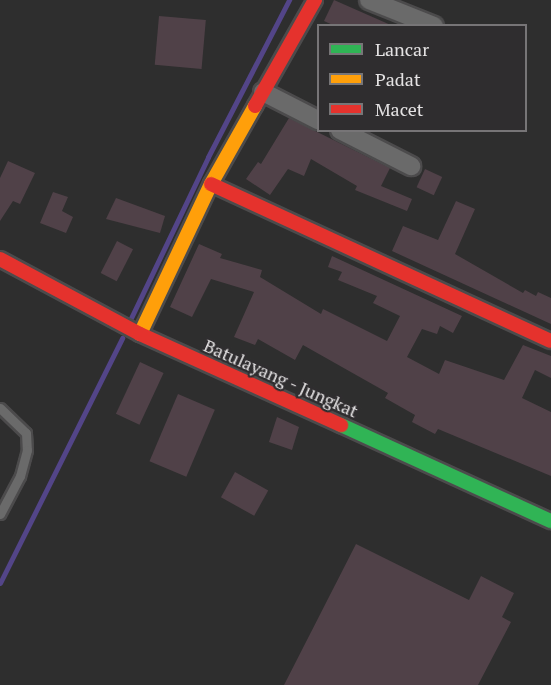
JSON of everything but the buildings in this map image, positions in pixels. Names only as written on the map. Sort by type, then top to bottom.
[{"type":"main road","points":[[136,332],[211,184],[315,0]]},
{"type":"main road","points":[[211,184],[551,341]]},
{"type":"main road","name":"Batulayang - Jungkat","points":[[0,259],[136,332],[551,521]]},
{"type":"street","points":[[369,0],[429,24]]},
{"type":"street","points":[[263,92],[317,119]]},
{"type":"street","points":[[344,132],[411,166]]},
{"type":"lane","points":[[0,408],[26,433],[27,450],[20,476],[0,514]]},
{"type":"waterway","points":[[131,318],[208,157],[289,0]]},
{"type":"waterway","points":[[0,583],[122,338]]},
{"type":"traffic: fast","points":[[341,425],[551,521]]},
{"type":"traffic: slow","points":[[140,334],[211,184],[255,106]]},
{"type":"traffic: jam","points":[[255,106],[315,0]]},
{"type":"traffic: jam","points":[[211,184],[551,341]]},
{"type":"traffic: jam","points":[[0,259],[140,334],[341,425]]}]
